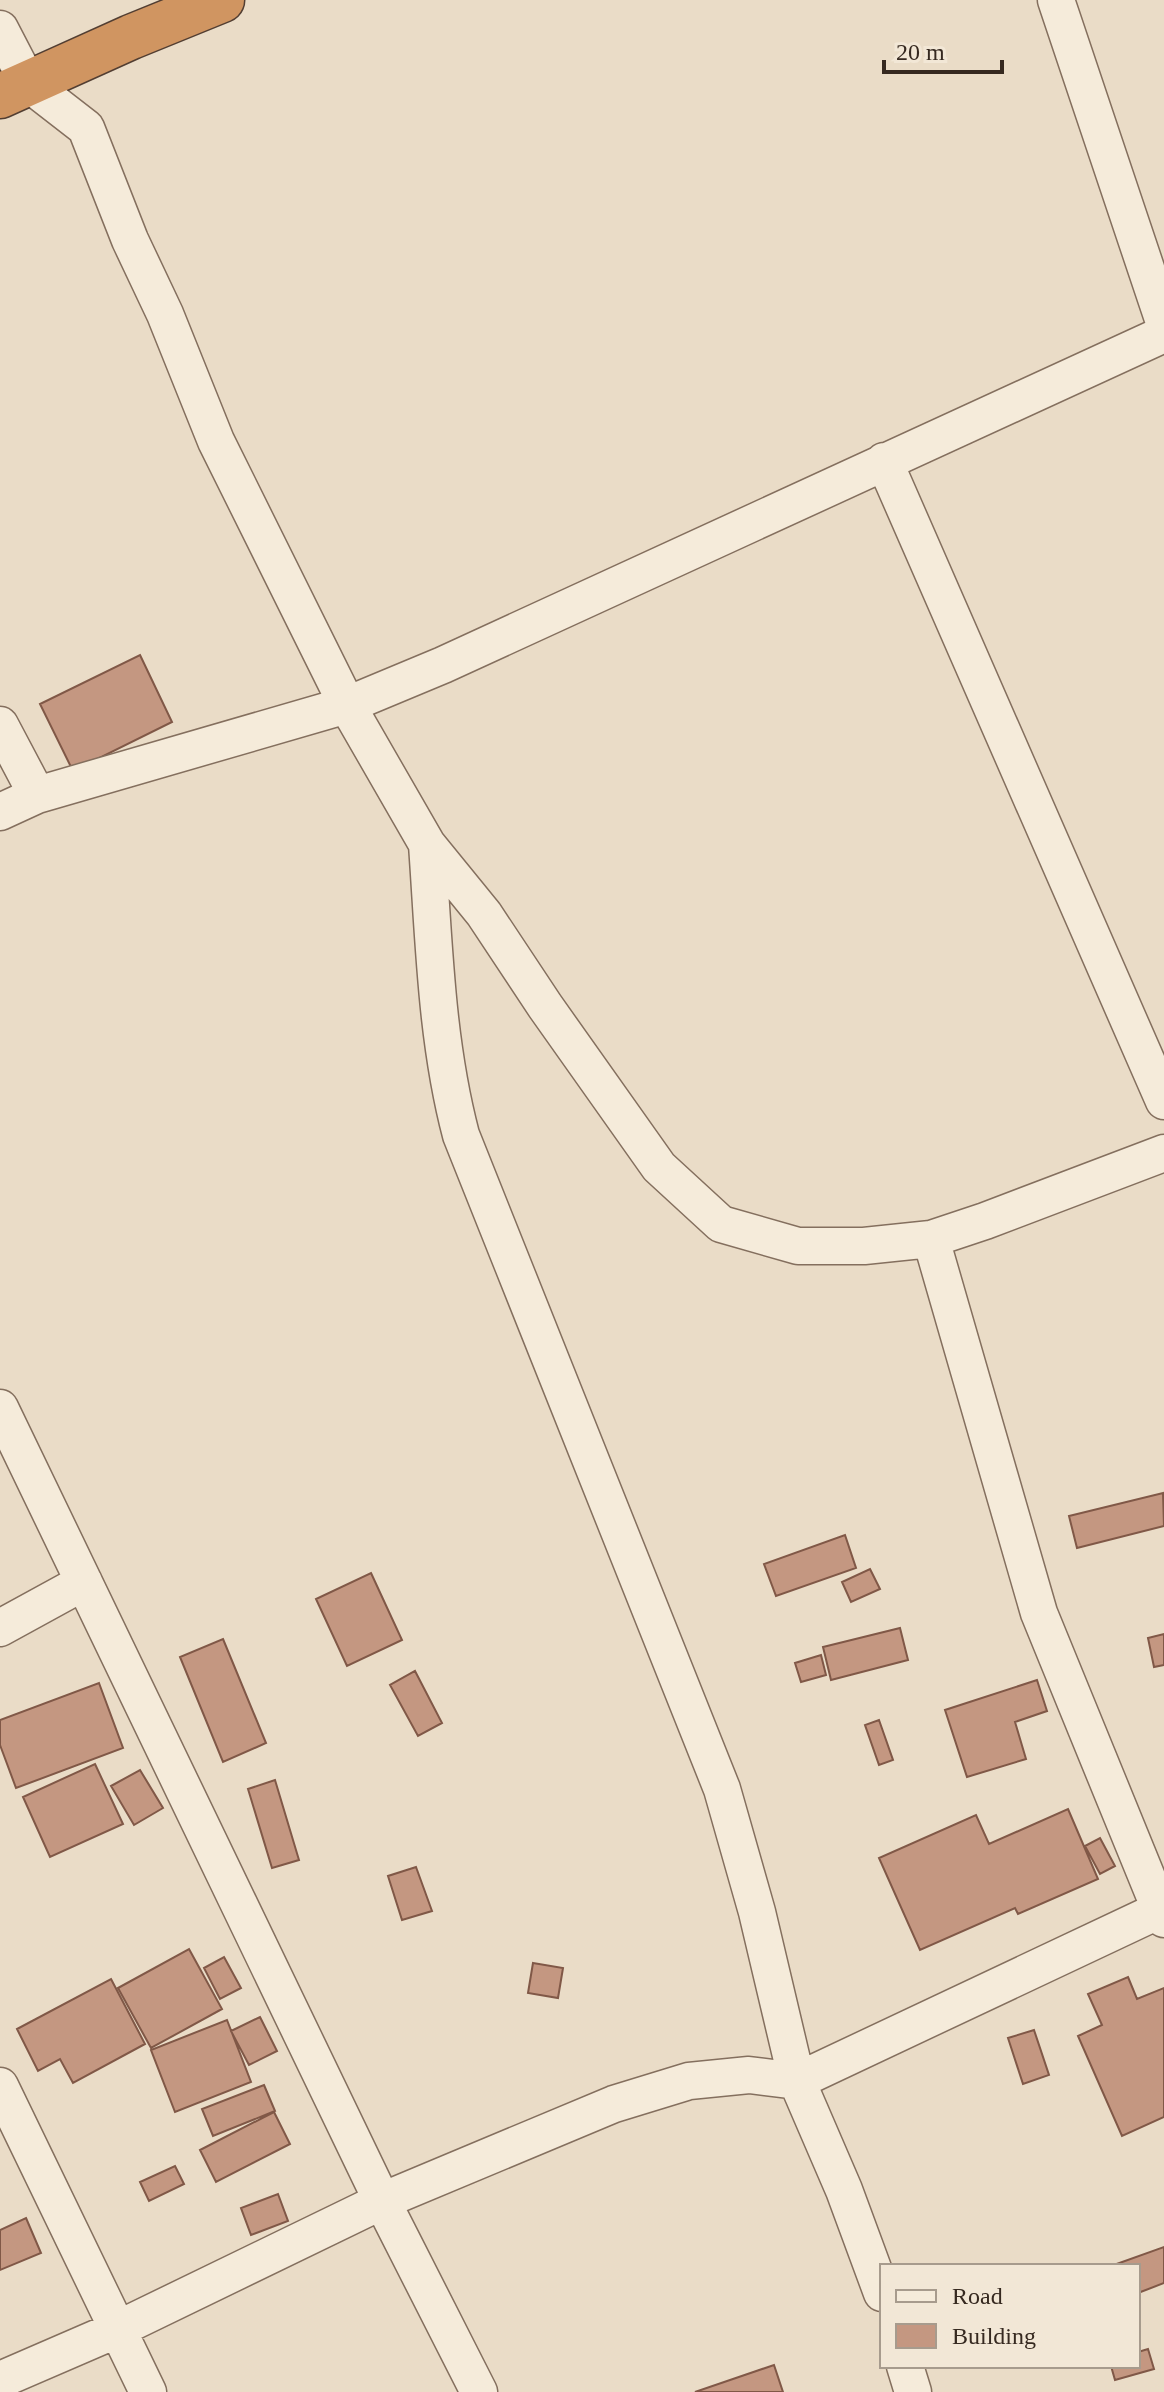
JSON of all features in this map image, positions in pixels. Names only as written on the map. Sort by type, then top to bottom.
[{"type":"highway","points":[[14,89],[222,0]]},
{"type":"street","points":[[1056,0],[1164,322]]},
{"type":"street","points":[[0,29],[14,89],[86,128],[216,441],[347,705],[427,844],[484,914],[659,1167],[721,1224],[798,1246],[864,1246],[931,1239],[1164,1153]]},
{"type":"street","points":[[0,812],[37,795],[347,705],[443,665],[1164,334]]},
{"type":"street","points":[[884,461],[1164,1101]]},
{"type":"street","points":[[0,725],[37,795]]},
{"type":"street","points":[[427,844],[440,1028],[449,1089],[461,1135],[722,1789],[757,1912],[797,2081],[844,2190],[880,2288]]},
{"type":"street","points":[[0,2380],[118,2329],[382,2201],[614,2104],[689,2081],[749,2075],[797,2081],[1162,1912],[1039,1613],[931,1239]]},
{"type":"street","points":[[0,1408],[382,2201],[479,2392]]},
{"type":"street","points":[[0,1628],[84,1582]]},
{"type":"street","points":[[0,2086],[148,2392]]},
{"type":"street","points":[[906,2368],[913,2392]]},
{"type":"building","points":[[140,655],[172,722],[73,771],[40,704]]},
{"type":"building","points":[[1163,1493],[1164,1526],[1077,1548],[1069,1516]]},
{"type":"building","points":[[845,1535],[856,1568],[776,1596],[764,1564]]},
{"type":"building","points":[[870,1569],[880,1589],[851,1602],[842,1582]]},
{"type":"building","points":[[371,1573],[402,1640],[347,1666],[316,1599]]},
{"type":"building","points":[[900,1628],[908,1660],[831,1680],[823,1647]]},
{"type":"building","points":[[1164,1634],[1164,1665],[1154,1667],[1148,1638]]},
{"type":"building","points":[[223,1639],[266,1743],[223,1762],[180,1657]]},
{"type":"building","points":[[821,1655],[826,1675],[801,1682],[795,1663]]},
{"type":"building","points":[[415,1671],[442,1723],[418,1736],[390,1685]]},
{"type":"building","points":[[1037,1680],[1047,1711],[1015,1722],[1026,1759],[967,1777],[945,1710]]},
{"type":"building","points":[[99,1683],[123,1748],[16,1788],[0,1745],[0,1720]]},
{"type":"building","points":[[879,1720],[893,1760],[879,1765],[865,1725]]},
{"type":"building","points":[[95,1764],[123,1824],[50,1857],[23,1797]]},
{"type":"building","points":[[140,1770],[163,1808],[134,1825],[111,1786]]},
{"type":"building","points":[[275,1780],[299,1860],[272,1868],[248,1789]]},
{"type":"building","points":[[1068,1809],[1098,1879],[1018,1914],[1015,1908],[920,1950],[879,1858],[976,1815],[989,1844]]},
{"type":"building","points":[[1100,1838],[1115,1866],[1100,1874],[1085,1846]]},
{"type":"building","points":[[416,1867],[432,1911],[402,1920],[388,1876]]},
{"type":"building","points":[[189,1949],[222,2009],[151,2048],[118,1988]]},
{"type":"building","points":[[224,1957],[241,1988],[220,1999],[204,1968]]},
{"type":"building","points":[[533,1963],[563,1968],[558,1998],[528,1993]]},
{"type":"building","points":[[1128,1977],[1137,1999],[1164,1988],[1164,2117],[1122,2136],[1078,2036],[1102,2025],[1088,1994]]},
{"type":"building","points":[[111,1979],[145,2044],[73,2083],[60,2059],[38,2071],[17,2029]]},
{"type":"building","points":[[260,2017],[277,2051],[249,2065],[231,2031]]},
{"type":"building","points":[[227,2020],[251,2082],[175,2112],[151,2050]]},
{"type":"building","points":[[1034,2030],[1049,2075],[1023,2084],[1008,2038]]},
{"type":"building","points":[[264,2085],[275,2111],[213,2136],[202,2109]]},
{"type":"building","points":[[274,2112],[290,2144],[216,2182],[200,2150]]},
{"type":"building","points":[[175,2166],[184,2184],[149,2201],[140,2182]]},
{"type":"building","points":[[278,2194],[288,2221],[251,2235],[241,2208]]},
{"type":"building","points":[[26,2218],[41,2253],[0,2270],[0,2230]]},
{"type":"building","points":[[1164,2247],[1164,2283],[1140,2292],[1140,2264],[1117,2264]]},
{"type":"building","points":[[1148,2349],[1154,2369],[1115,2380],[1112,2368],[1140,2368],[1140,2351]]},
{"type":"building","points":[[774,2365],[783,2392],[695,2392]]}]
